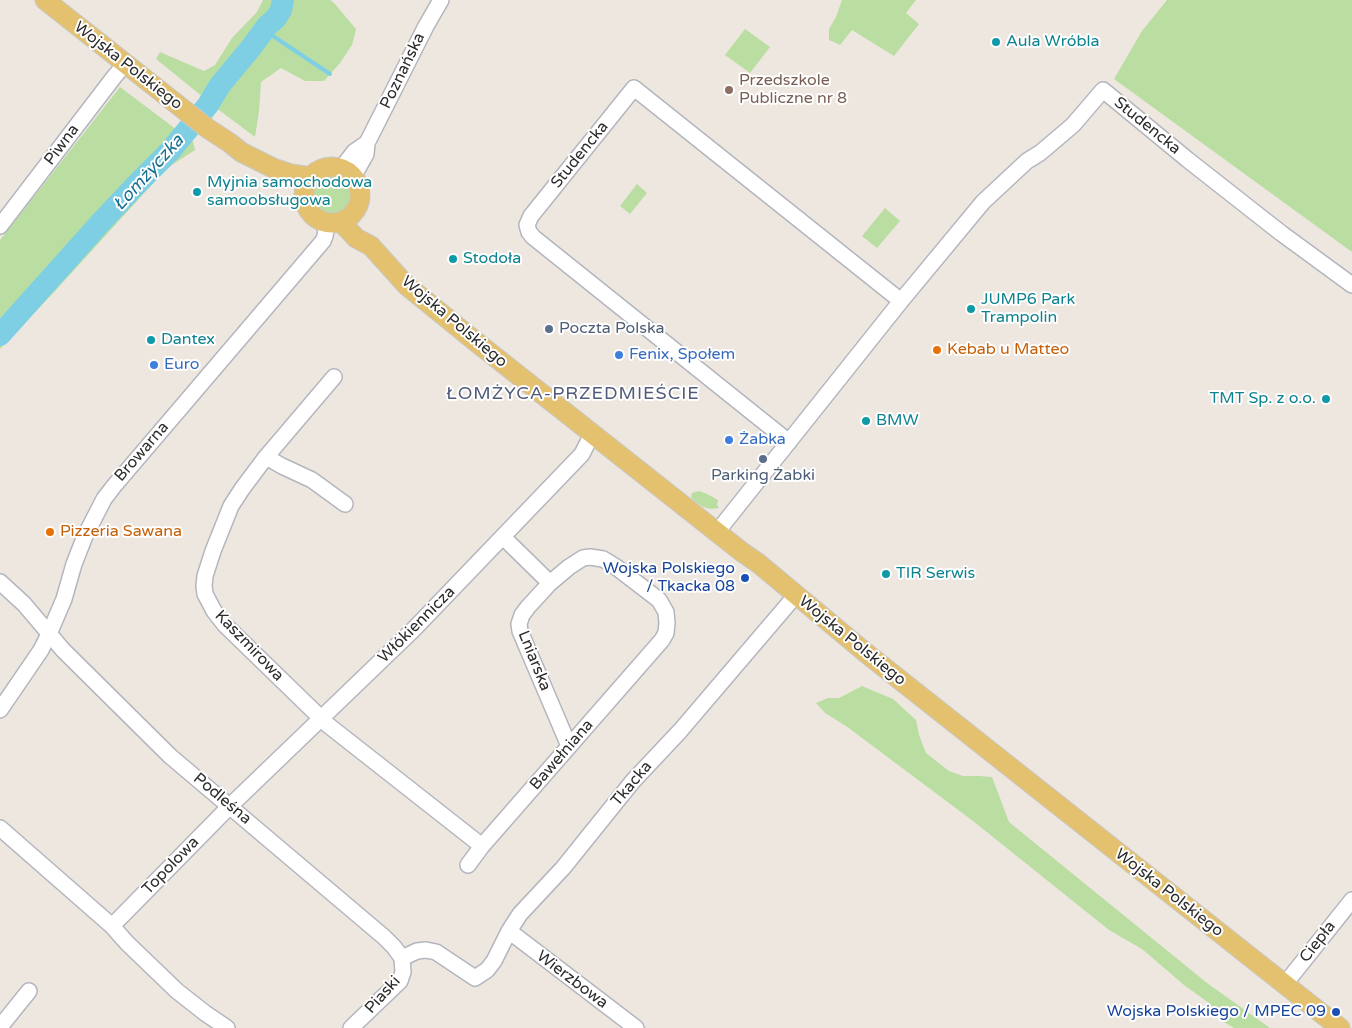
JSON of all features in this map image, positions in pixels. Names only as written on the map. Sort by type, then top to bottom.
[{"type":"main road","name":"Wojska Polskiego","points":[[44,0],[182,109],[241,152],[290,174],[312,177]]},
{"type":"main road","name":"Wojska Polskiego","points":[[210,130],[246,164],[266,177],[286,185],[305,200]]},
{"type":"main road","points":[[325,168],[333,168],[347,173],[358,184],[360,201],[357,209],[347,219],[334,222],[320,221],[306,206],[306,187],[312,177],[325,168]]},
{"type":"main road","name":"Wojska Polskiego","points":[[357,209],[371,246]]},
{"type":"main road","name":"Wojska Polskiego","points":[[334,222],[371,246],[406,285],[534,389],[717,532],[866,653],[1340,1028]]},
{"type":"street","name":"Poznańska","points":[[347,173],[366,154],[368,143],[426,26],[441,0]]},
{"type":"street","name":"Piwna","points":[[0,226],[114,76],[126,64]]},
{"type":"street","name":"Studencka","points":[[789,442],[533,237],[529,232],[528,225],[531,216],[634,88],[901,301]]},
{"type":"street","name":"Studencka","points":[[717,532],[901,301],[983,202],[1027,161],[1040,153],[1072,125],[1103,90],[1281,233],[1352,285]]},
{"type":"street","name":"Browarna","points":[[0,710],[49,634],[64,598],[84,536],[104,499],[323,241],[334,222]]},
{"type":"street","name":"Kaszmirowa","points":[[321,718],[221,621],[210,606],[205,594],[204,581],[206,570],[231,506],[266,457],[334,377]]},
{"type":"street","name":"Włókiennicza","points":[[230,806],[414,629],[582,454],[592,434]]},
{"type":"street","points":[[266,457],[312,480],[345,504]]},
{"type":"street","points":[[503,537],[550,583]]},
{"type":"street","name":"Bawełniana","points":[[468,865],[482,846],[662,640],[666,632],[666,612],[659,600],[603,559],[583,558],[550,583]]},
{"type":"street","name":"Podleśna","points":[[0,582],[24,604],[64,650],[170,756],[384,937],[402,958]]},
{"type":"street","name":"Lniarska","points":[[550,583],[524,612],[520,619],[520,628],[569,746]]},
{"type":"street","name":"Tkacka","points":[[402,958],[417,951],[426,950],[436,952],[475,978],[487,970],[520,914],[576,854],[633,781],[680,731],[796,595]]},
{"type":"street","points":[[321,718],[336,732],[482,846]]},
{"type":"street","name":"Topolowa","points":[[112,926],[230,806]]},
{"type":"street","points":[[0,828],[112,926],[127,944],[177,991],[228,1028]]},
{"type":"street","name":"Ciepła","points":[[1285,984],[1352,900]]},
{"type":"street","name":"Wierzbowa","points":[[509,931],[636,1028]]},
{"type":"street","name":"Piaski","points":[[352,1028],[400,981],[403,972],[402,958]]},
{"type":"street","points":[[0,1026],[29,991]]},
{"type":"green space","points":[[263,0],[330,0],[356,29],[352,45],[340,63],[324,81],[305,81],[281,68],[261,82],[255,137],[156,59],[160,52],[204,71],[215,65],[232,38],[257,12]]},
{"type":"green space","points":[[842,0],[916,0],[906,13],[919,24],[894,56],[852,30],[840,45],[829,40],[829,29]]},
{"type":"green space","points":[[1167,0],[1352,0],[1352,252],[1114,79],[1142,31]]},
{"type":"green space","points":[[745,29],[770,47],[750,73],[725,55]]},
{"type":"green space","points":[[120,87],[193,142],[195,150],[167,168],[0,349],[0,240]]},
{"type":"green space","points":[[332,177],[346,182],[351,196],[346,210],[332,215],[318,210],[313,196],[318,182]]},
{"type":"green space","points":[[637,184],[647,193],[630,214],[620,206]]},
{"type":"green space","points":[[885,208],[900,221],[877,248],[862,236]]},
{"type":"green space","points":[[699,491],[718,500],[717,505],[719,508],[703,507],[693,500],[691,497],[692,493]]},
{"type":"green space","points":[[862,686],[893,699],[916,720],[926,753],[949,771],[963,776],[992,777],[1009,822],[1207,983],[1270,1028],[1234,1028],[1224,1022],[1209,1003],[1184,985],[1142,949],[1109,930],[973,821],[846,726],[825,713],[816,703],[828,698],[839,698]]},
{"type":"waterway","name":"Łomżyczka","points":[[0,335],[102,221],[170,151],[208,105],[220,85],[267,26],[276,18],[281,10],[283,0]]},
{"type":"waterway","points":[[264,30],[330,74]]},
{"type":"place","name":"Aula Wróbla","points":[[996,42]]},
{"type":"place","name":"Przedszkole Publiczne nr 8","points":[[729,90]]},
{"type":"place","name":"Myjnia samochodowa samoobsługowa","points":[[197,192]]},
{"type":"place","name":"Stodoła","points":[[453,259]]},
{"type":"place","name":"JUMP6 Park Trampolin","points":[[971,309]]},
{"type":"place","name":"Poczta Polska","points":[[549,329]]},
{"type":"place","name":"Dantex","points":[[151,340]]},
{"type":"place","name":"Kebab u Matteo","points":[[937,350]]},
{"type":"place","name":"Fenix, Społem","points":[[619,355]]},
{"type":"place","name":"Euro","points":[[154,365]]},
{"type":"place","name":"TMT Sp. z o.o.","points":[[1326,399]]},
{"type":"place","name":"BMW","points":[[866,421]]},
{"type":"place","name":"Żabka","points":[[729,440]]},
{"type":"place","name":"Parking Żabki","points":[[763,459]]},
{"type":"place","name":"Pizzeria Sawana","points":[[50,532]]},
{"type":"place","name":"TIR Serwis","points":[[886,574]]},
{"type":"place","name":"Wojska Polskiego / Tkacka 08","points":[[745,578]]},
{"type":"place","name":"Wojska Polskiego / MPEC 09","points":[[1336,1012]]},
{"type":"district","name":"ŁOMŻYCA-PRZEDMIEŚCIE","points":[[573,394]]}]
